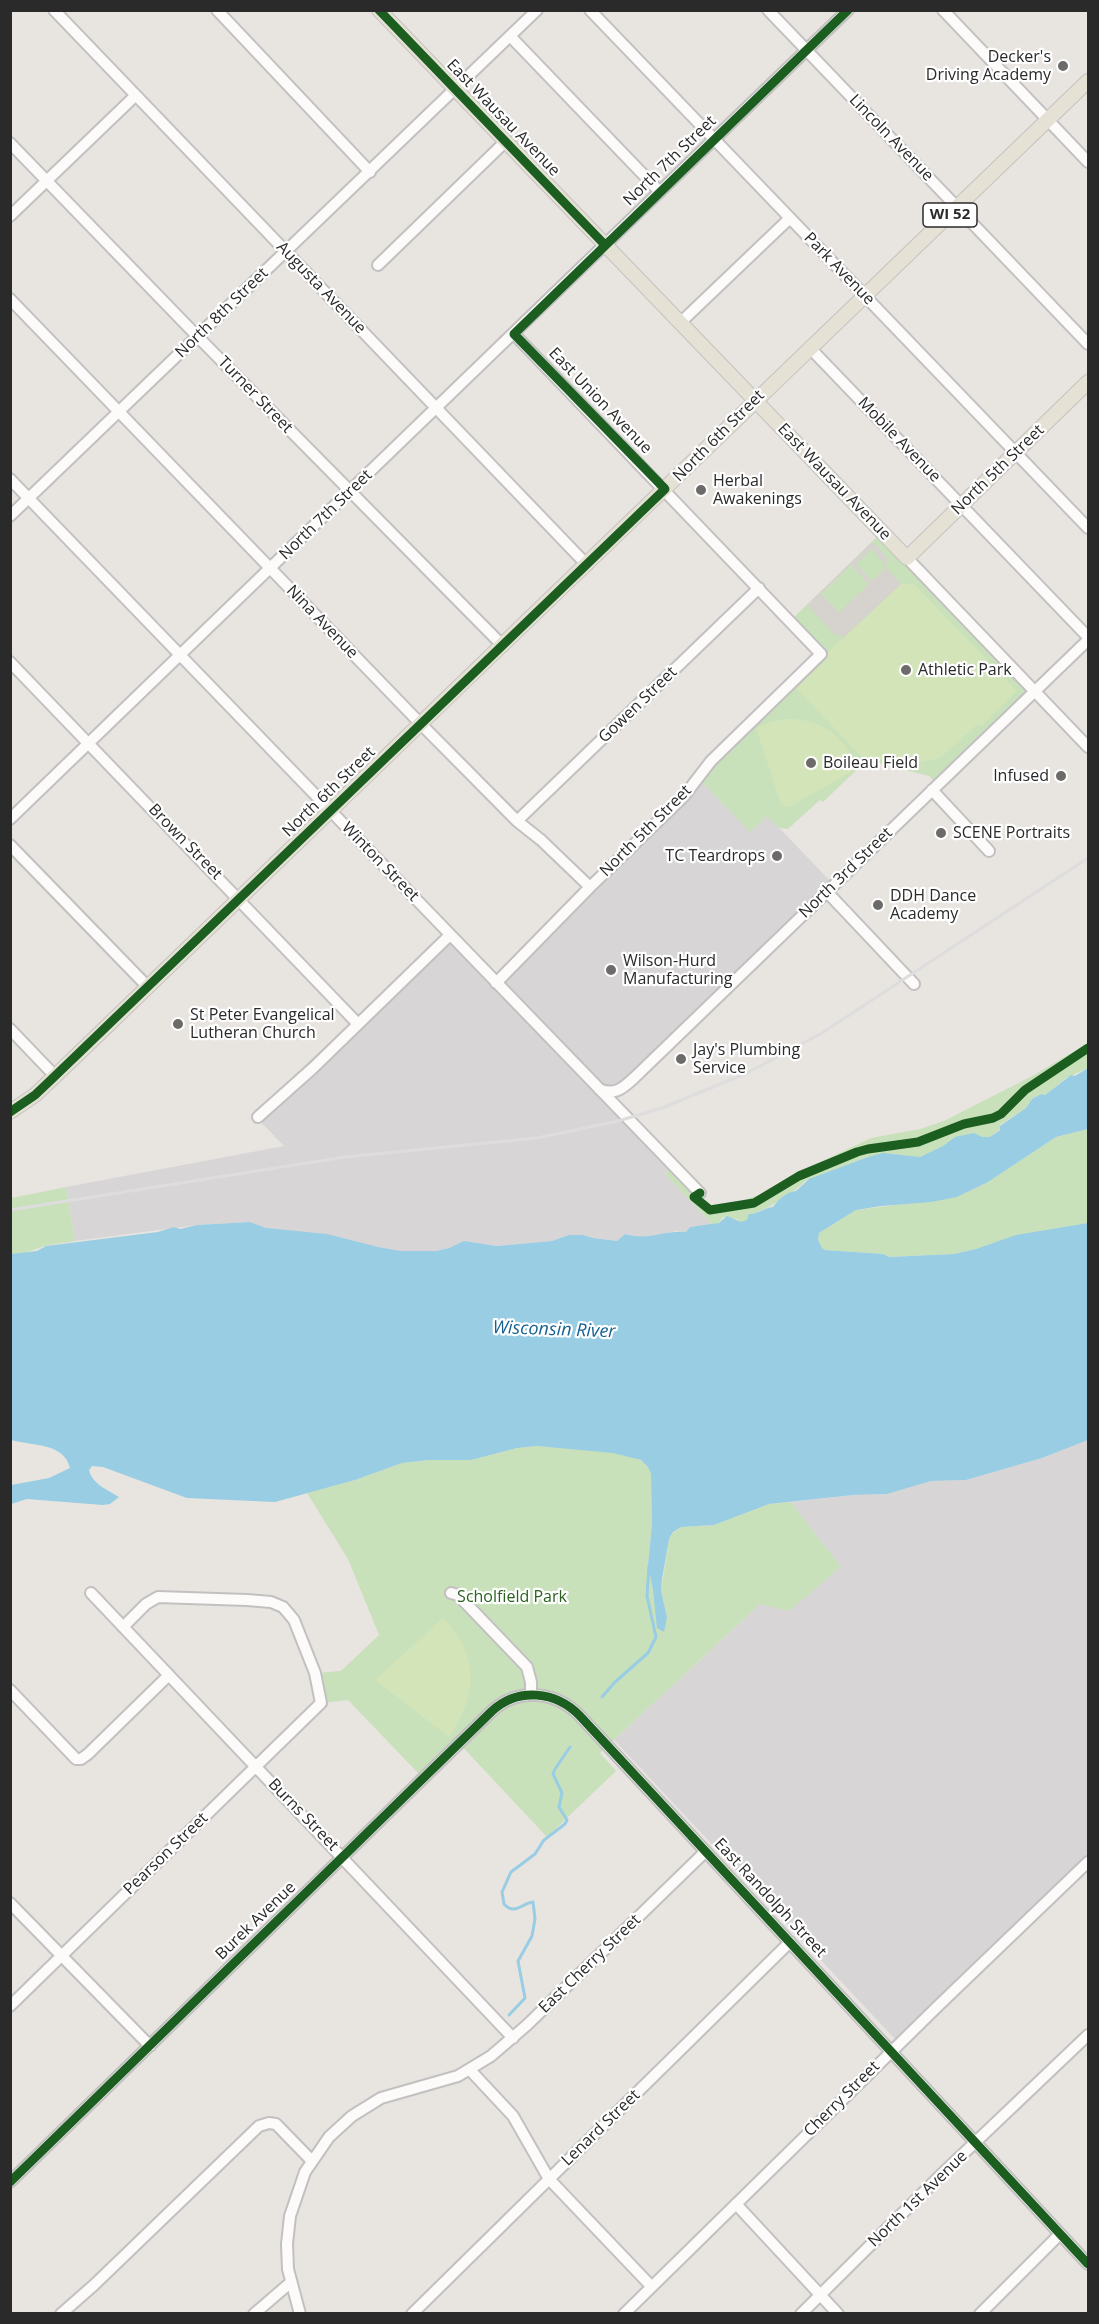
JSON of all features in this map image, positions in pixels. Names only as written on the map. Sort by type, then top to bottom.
[{"type":"main road","name":"East Wausau Avenue","points":[[379,10],[907,558]]},
{"type":"main road","name":"North 6th Street","points":[[10,1112],[35,1095],[56,1076],[1089,81]]},
{"type":"main road","points":[[788,434],[768,409],[767,399],[804,360],[810,348]]},
{"type":"main road","name":"North 5th Street","points":[[907,558],[1089,382]]},
{"type":"main road","points":[[827,474],[851,494],[901,546],[914,547],[932,534]]},
{"type":"street","name":"Augusta Avenue","points":[[54,10],[587,565]]},
{"type":"street","name":"North 8th Street","points":[[10,516],[537,10]]},
{"type":"street","name":"Park Avenue","points":[[590,10],[1089,528]]},
{"type":"street","name":"Lincoln Avenue","points":[[768,10],[1089,344]]},
{"type":"street","name":"North 7th Street","points":[[10,819],[351,493],[848,10]]},
{"type":"street","points":[[943,10],[1089,162]]},
{"type":"street","points":[[220,12],[370,172]]},
{"type":"street","points":[[510,36],[660,192]]},
{"type":"street","points":[[10,216],[135,96]]},
{"type":"street","points":[[378,265],[505,142]]},
{"type":"street","name":"Turner Street","points":[[10,143],[502,646]]},
{"type":"street","points":[[680,323],[790,218]]},
{"type":"street","name":"Nina Avenue","points":[[10,299],[517,821],[541,840],[590,887]]},
{"type":"street","name":"East Union Avenue","points":[[514,334],[821,654]]},
{"type":"street","name":"Mobile Avenue","points":[[810,348],[1089,638]]},
{"type":"street","name":"Winton Street","points":[[10,479],[700,1193]]},
{"type":"street","name":"East Wausau Avenue","points":[[907,558],[1089,747]]},
{"type":"street","name":"Gowen Street","points":[[517,821],[759,588]]},
{"type":"street","name":"North 3rd Street","points":[[597,1088],[612,1092],[624,1087],[1089,638]]},
{"type":"street","name":"North 5th Street","points":[[496,983],[684,796],[711,761],[821,654]]},
{"type":"street","name":"Brown Street","points":[[10,662],[358,1024]]},
{"type":"street","points":[[932,790],[989,851]]},
{"type":"street","points":[[10,845],[148,987]]},
{"type":"street","points":[[827,892],[914,984]]},
{"type":"street","points":[[258,1117],[450,935]]},
{"type":"street","points":[[10,1029],[56,1076]]},
{"type":"street","name":"Burns Street","points":[[91,1593],[513,2038]]},
{"type":"street","points":[[451,1593],[458,1595],[527,1667],[531,1682],[531,1695]]},
{"type":"street","name":"Pearson Street","points":[[10,2006],[321,1703],[315,1673],[294,1620],[283,1607],[271,1602],[158,1597],[146,1604],[123,1627]]},
{"type":"street","points":[[10,1690],[76,1759],[81,1759],[169,1676]]},
{"type":"street","name":"East Randolph Street","points":[[531,1695],[549,1696],[573,1708],[1089,2264]]},
{"type":"street","name":"Burek Avenue","points":[[10,2182],[497,1707],[509,1699],[531,1695]]},
{"type":"street","name":"East Cherry Street","points":[[300,2313],[290,2283],[287,2252],[290,2216],[297,2190],[311,2160],[340,2127],[375,2102],[393,2093],[453,2078],[470,2070],[513,2038],[705,1852]]},
{"type":"street","name":"Cherry Street","points":[[624,2313],[1089,1862]]},
{"type":"street","points":[[10,1902],[150,2046]]},
{"type":"street","name":"Lenard Street","points":[[412,2313],[790,1942]]},
{"type":"street","name":"North 1st Avenue","points":[[801,2313],[1089,2035]]},
{"type":"street","points":[[470,2070],[513,2116],[549,2179],[651,2286]]},
{"type":"street","points":[[61,2313],[259,2126],[269,2123],[279,2126],[311,2160]]},
{"type":"street","points":[[736,2204],[838,2313]]},
{"type":"street","points":[[980,2313],[1060,2234]]},
{"type":"street","points":[[254,2313],[290,2283]]},
{"type":"shaded area","points":[[872,542],[887,557],[886,568],[901,584],[840,641],[842,637],[839,633],[836,636],[807,605]],"holes":[[[872,549],[883,562],[883,570],[872,581],[856,564]],[[851,565],[869,584],[839,613],[821,594]]]},
{"type":"shaded area","points":[[697,777],[750,831],[767,815],[833,884],[614,1096],[633,1117],[670,1168],[665,1174],[713,1225],[690,1227],[686,1232],[676,1231],[650,1238],[625,1234],[617,1241],[569,1235],[552,1241],[497,1246],[464,1241],[436,1251],[401,1251],[266,1228],[250,1222],[197,1225],[75,1241],[66,1187],[284,1146],[253,1114],[446,933],[494,982]]},
{"type":"shaded area","points":[[1088,1440],[1088,1855],[901,2036],[895,2039],[614,1740],[760,1604],[840,1566],[791,1502],[853,1495],[887,1494],[931,1481],[966,1480],[1042,1458]]},
{"type":"green space","points":[[882,532],[1034,690],[937,784],[929,776],[867,760],[823,802],[820,800],[788,829],[779,828],[767,816],[750,832],[697,777],[823,654],[791,620]]},
{"type":"green space","name":"Athletic Park","points":[[901,584],[914,584],[1017,691],[981,726],[978,724],[940,758],[911,764],[861,756],[796,688],[824,662],[828,652]]},
{"type":"green space","name":"Boileau Field","points":[[787,719],[811,722],[831,732],[853,757],[858,768],[789,807],[781,804],[756,728]]},
{"type":"green space","points":[[1088,1043],[1088,1068],[1066,1078],[1045,1095],[1041,1094],[1032,1099],[1026,1108],[1000,1125],[1000,1129],[990,1137],[955,1137],[944,1146],[920,1157],[903,1157],[895,1154],[868,1157],[805,1181],[788,1195],[763,1210],[751,1214],[748,1220],[741,1223],[737,1219],[723,1217],[719,1223],[713,1225],[665,1174],[670,1168],[709,1206],[734,1203],[763,1194],[799,1172],[871,1138],[920,1129],[944,1121],[1034,1075]]},
{"type":"green space","points":[[1088,1129],[1088,1223],[954,1254],[889,1257],[883,1254],[825,1250],[818,1240],[819,1233],[856,1210],[957,1197],[988,1182],[1056,1137]]},
{"type":"green space","points":[[66,1187],[75,1241],[11,1254],[11,1198]]},
{"type":"green space","name":"Scholfield Park","points":[[537,1446],[616,1453],[640,1460],[647,1466],[651,1474],[652,1524],[648,1565],[653,1590],[667,1617],[661,1591],[669,1539],[681,1527],[714,1525],[769,1504],[791,1502],[841,1567],[789,1611],[760,1604],[600,1753],[616,1771],[547,1837],[455,1739],[419,1774],[348,1700],[321,1703],[315,1673],[341,1671],[379,1635],[348,1559],[307,1493],[355,1480],[402,1463],[429,1460],[471,1460],[517,1448]]},
{"type":"green space","points":[[443,1618],[464,1647],[471,1676],[466,1706],[449,1737],[375,1680]]},
{"type":"water","name":"Wisconsin River","points":[[1088,1068],[1088,1129],[1056,1137],[988,1182],[957,1197],[856,1210],[819,1233],[818,1240],[825,1250],[883,1254],[889,1257],[954,1254],[1016,1235],[1088,1223],[1088,1440],[1042,1458],[966,1480],[931,1481],[887,1494],[853,1495],[769,1504],[714,1525],[681,1527],[673,1532],[669,1539],[662,1579],[661,1591],[667,1617],[664,1632],[657,1628],[648,1565],[652,1524],[651,1474],[641,1460],[613,1453],[537,1446],[517,1448],[471,1460],[429,1460],[402,1463],[355,1480],[275,1502],[187,1498],[103,1467],[92,1466],[89,1470],[93,1479],[119,1497],[110,1504],[27,1499],[11,1504],[11,1485],[49,1478],[70,1468],[67,1460],[54,1449],[11,1440],[11,1254],[37,1251],[46,1246],[158,1232],[174,1227],[180,1229],[197,1225],[250,1222],[266,1228],[327,1234],[401,1251],[436,1251],[464,1241],[497,1246],[552,1241],[569,1235],[617,1241],[625,1234],[649,1236],[686,1232],[690,1227],[719,1223],[727,1216],[741,1222],[747,1220],[749,1214],[773,1207],[783,1196],[796,1191],[809,1179],[868,1157],[883,1153],[920,1157],[943,1146],[955,1137],[974,1133],[982,1137],[990,1137],[1000,1130],[1000,1126],[1026,1108],[1032,1099],[1041,1094],[1045,1095],[1071,1075],[1075,1076]]},
{"type":"waterway","points":[[602,1697],[615,1682],[648,1653],[656,1637],[647,1596],[649,1566]]},
{"type":"waterway","points":[[509,2015],[525,1998],[518,1961],[532,1936],[535,1919],[533,1902],[512,1909],[504,1904],[502,1892],[511,1872],[535,1854],[544,1840],[567,1820],[559,1807],[562,1793],[553,1774],[570,1747]]},
{"type":"railway","points":[[10,1210],[345,1157],[537,1138],[618,1121],[662,1108],[747,1073],[822,1033],[1088,858]]},
{"type":"cycle path","points":[[379,10],[605,245]]},
{"type":"cycle path","points":[[10,1112],[35,1095],[55,1076],[665,489],[514,334],[848,10]]},
{"type":"cycle path","points":[[700,1193],[694,1197],[710,1210],[754,1203],[799,1176],[857,1152],[918,1142],[964,1124],[993,1118],[1001,1114],[1025,1090],[1088,1048]]},
{"type":"cycle path","points":[[10,2182],[492,1711],[513,1698],[537,1695],[560,1701],[580,1716],[1088,2264]]},
{"type":"place","name":"Decker's Driving Academy","points":[[1063,66]]},
{"type":"place","name":"Herbal Awakenings","points":[[701,490]]},
{"type":"place","name":"Athletic Park","points":[[906,670]]},
{"type":"place","name":"Boileau Field","points":[[811,763]]},
{"type":"place","name":"Infused","points":[[1061,776]]},
{"type":"place","name":"SCENE Portraits","points":[[941,833]]},
{"type":"place","name":"TC Teardrops","points":[[777,856]]},
{"type":"place","name":"DDH Dance Academy","points":[[878,905]]},
{"type":"place","name":"Wilson-Hurd Manufacturing","points":[[611,970]]},
{"type":"place","name":"St Peter Evangelical Lutheran Church","points":[[178,1024]]},
{"type":"place","name":"Jay's Plumbing Service","points":[[681,1059]]}]
